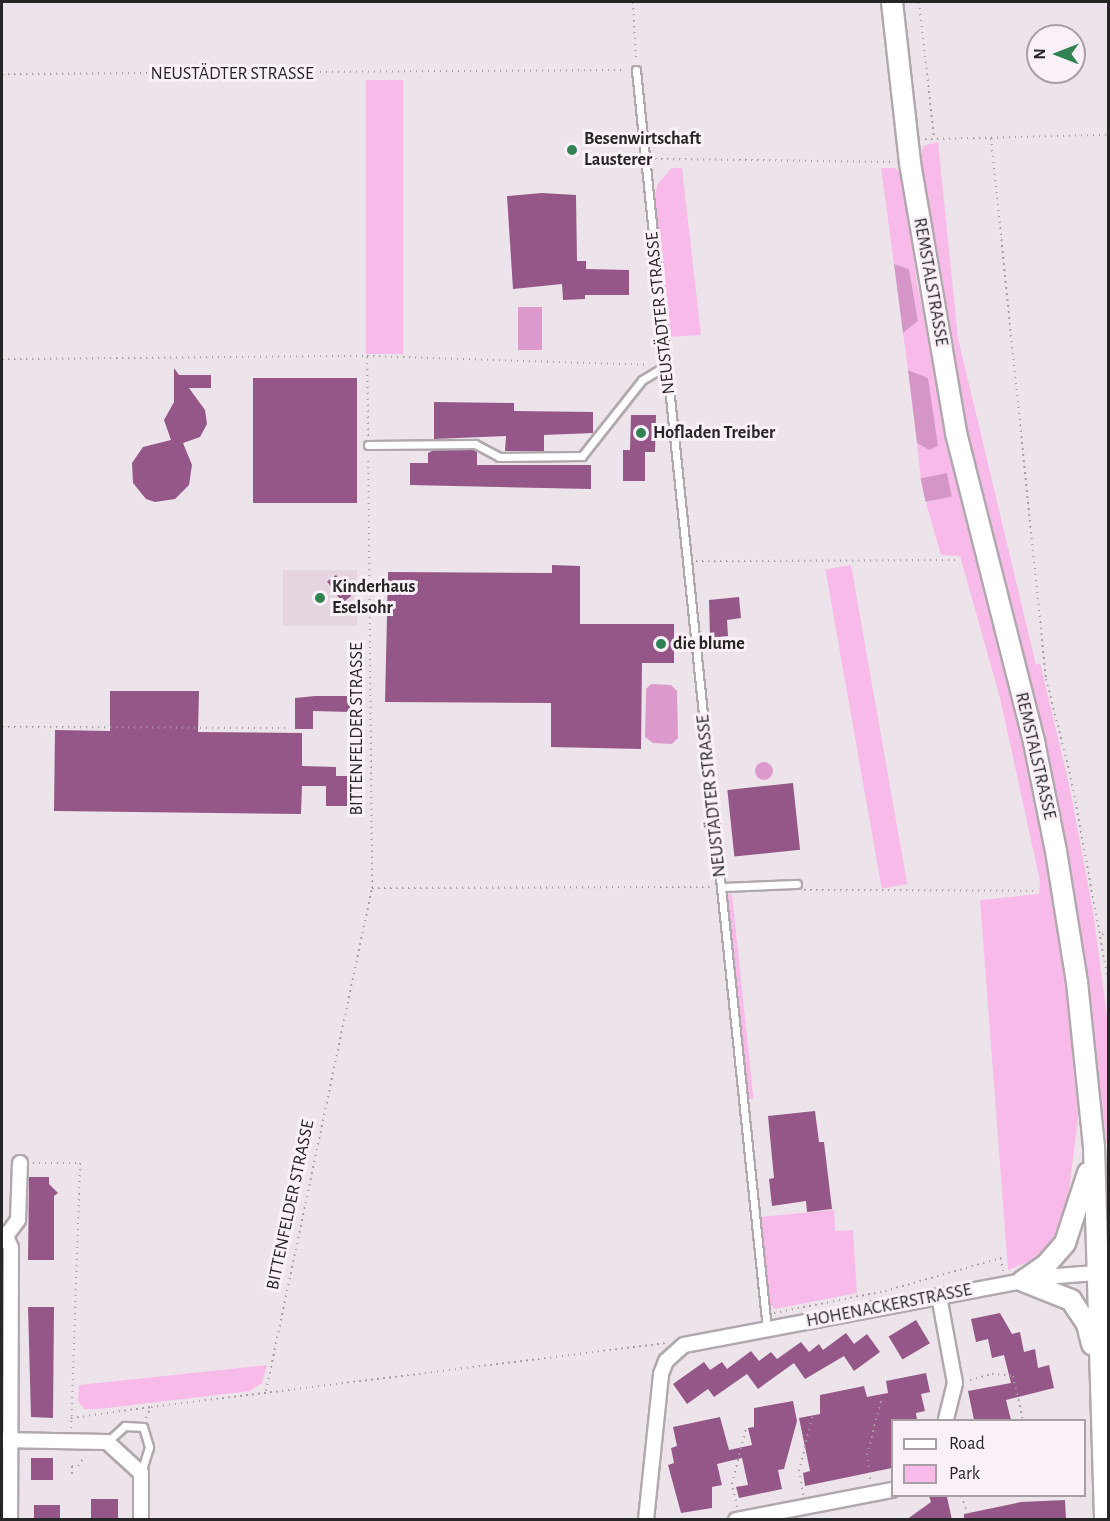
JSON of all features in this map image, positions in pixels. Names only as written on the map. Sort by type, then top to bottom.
[{"type":"street","name":"REMSTALSTRASSE","points":[[892,2],[910,163],[956,433],[1034,742],[1056,851],[1077,982],[1094,1147],[1102,1272],[1099,1366],[1105,1520]]},
{"type":"street","points":[[1023,1281],[1046,1265],[1065,1243],[1094,1147]]},
{"type":"street","points":[[10,1520],[6,1440],[11,1248],[4,1235],[18,1220],[20,1163]]},
{"type":"street","name":"HOHENACKERSTRASSE","points":[[684,1345],[1023,1281],[1102,1272]]},
{"type":"street","points":[[1023,1281],[1071,1300],[1087,1324],[1099,1366]]},
{"type":"street","points":[[939,1296],[955,1383],[946,1419]]},
{"type":"street","points":[[646,1520],[662,1374],[666,1361],[684,1345]]},
{"type":"street","points":[[1099,1366],[1108,1348]]},
{"type":"street","points":[[6,1440],[107,1442],[141,1473],[141,1520]]},
{"type":"street","points":[[738,1519],[891,1490]]},
{"type":"lane","name":"NEUSTÄDTER STRASSE","points":[[636,70],[767,1330]]},
{"type":"lane","points":[[368,445],[475,444],[499,457],[582,456],[642,380],[667,365]]},
{"type":"lane","points":[[721,887],[797,884]]},
{"type":"lane","points":[[107,1442],[125,1426],[143,1427],[148,1432],[148,1447],[141,1473]]},
{"type":"path","points":[[633,2],[636,70]]},
{"type":"path","points":[[919,2],[934,138],[1108,135]]},
{"type":"path","name":"NEUSTÄDTER STRASSE","points":[[2,74],[636,70]]},
{"type":"path","points":[[991,138],[1046,679],[1071,778],[1102,934],[1108,981]]},
{"type":"path","points":[[645,159],[910,163]]},
{"type":"path","points":[[2,359],[367,356],[667,365]]},
{"type":"path","name":"BITTENFELDER STRASSE","points":[[266,1391],[372,888],[367,356]]},
{"type":"path","points":[[687,561],[958,560]]},
{"type":"path","points":[[2,727],[289,728]]},
{"type":"path","points":[[797,884],[804,890],[1036,891]]},
{"type":"path","points":[[372,888],[721,887]]},
{"type":"path","points":[[1102,934],[1108,933]]},
{"type":"path","points":[[20,1163],[80,1163],[71,1440]]},
{"type":"path","points":[[766,1314],[885,1291],[1001,1258]]},
{"type":"path","points":[[71,1418],[655,1342],[684,1345]]},
{"type":"path","points":[[955,1383],[992,1374],[1013,1376],[1023,1419]]},
{"type":"path","points":[[872,1494],[867,1455],[881,1401]]},
{"type":"path","points":[[143,1427],[151,1407]]},
{"type":"path","points":[[805,1506],[799,1471],[813,1413]]},
{"type":"path","points":[[738,1519],[732,1484],[746,1428]]},
{"type":"path","points":[[72,1474],[72,1466],[78,1466],[85,1457],[85,1441]]},
{"type":"path","points":[[961,1497],[970,1520]]},
{"type":"shaded area","points":[[894,264],[909,269],[918,321],[903,333]]},
{"type":"shaded area","points":[[518,307],[542,307],[542,350],[518,350]]},
{"type":"shaded area","points":[[908,370],[928,378],[938,446],[929,450],[917,443]]},
{"type":"shaded area","points":[[947,473],[952,496],[926,502],[921,479]]},
{"type":"shaded area","name":"Kinderhaus Eselsohr","points":[[283,570],[357,570],[357,626],[283,626]]},
{"type":"shaded area","points":[[651,684],[671,685],[677,691],[678,738],[672,744],[653,743],[645,737],[646,689]]},
{"type":"shaded area","points":[[764,762],[770,765],[773,771],[770,777],[764,780],[758,777],[755,771],[758,765]]},
{"type":"green space","points":[[366,80],[403,80],[403,354],[366,354]]},
{"type":"green space","points":[[938,142],[958,338],[1036,665],[1040,663],[1069,784],[1093,911],[1108,1023],[1108,1152],[1083,962],[956,399],[918,164],[923,146]]},
{"type":"green space","points":[[672,168],[682,168],[701,335],[669,337],[655,195],[658,183]]},
{"type":"green space","points":[[881,168],[895,168],[903,176],[917,283],[949,437],[1044,825],[1073,1016],[1079,1110],[1066,1215],[1051,1246],[1031,1261],[1008,1270],[980,900],[1039,894],[1040,881],[1000,698],[960,556],[941,555],[926,503],[952,495],[947,473],[921,481],[917,443],[929,450],[928,378],[908,370],[903,333],[918,321],[909,269],[894,264]]},
{"type":"green space","points":[[851,565],[907,884],[882,889],[825,570]]},
{"type":"green space","points":[[732,894],[754,1099],[743,1100],[721,895]]},
{"type":"green space","points":[[834,1210],[835,1231],[853,1230],[857,1293],[775,1309],[768,1302],[760,1217]]},
{"type":"green space","points":[[267,1365],[262,1383],[250,1391],[98,1409],[84,1409],[78,1401],[79,1385]]},
{"type":"building","points":[[542,193],[576,195],[577,261],[586,261],[586,269],[629,270],[629,295],[585,295],[585,299],[563,300],[562,284],[513,289],[507,196]]},
{"type":"building","points":[[174,368],[179,375],[211,375],[211,388],[189,388],[205,410],[207,424],[200,437],[183,443],[192,465],[189,485],[175,499],[155,502],[146,499],[133,483],[132,463],[143,447],[171,440],[164,420],[174,402]]},
{"type":"building","points":[[253,378],[357,378],[357,503],[253,503]]},
{"type":"building","points":[[434,402],[514,403],[514,411],[593,412],[593,433],[544,435],[544,451],[505,451],[506,436],[434,439]]},
{"type":"building","points":[[631,415],[656,415],[655,452],[645,452],[645,481],[623,481],[623,450],[630,450]]},
{"type":"building","points":[[434,450],[474,450],[477,452],[477,465],[591,465],[591,489],[410,485],[410,463],[428,463],[428,453]]},
{"type":"building","points":[[552,565],[580,566],[580,624],[674,624],[674,663],[642,663],[641,749],[551,747],[551,703],[385,702],[388,572],[552,573]]},
{"type":"building","points":[[336,575],[351,596],[342,603],[327,581]]},
{"type":"building","points":[[739,597],[741,618],[727,620],[728,636],[710,638],[709,600]]},
{"type":"building","points":[[110,691],[199,691],[198,732],[302,733],[302,766],[336,767],[336,776],[348,776],[348,806],[326,806],[326,786],[302,786],[301,814],[54,811],[55,730],[110,731]]},
{"type":"building","points":[[350,696],[350,712],[313,711],[313,729],[295,729],[295,698]]},
{"type":"building","points":[[793,783],[800,850],[734,857],[727,790]]},
{"type":"building","points":[[815,1111],[819,1142],[824,1142],[832,1209],[807,1212],[806,1201],[772,1206],[769,1179],[774,1178],[768,1116]]},
{"type":"building","points":[[29,1177],[49,1177],[49,1184],[58,1193],[54,1196],[54,1260],[28,1260]]},
{"type":"building","points":[[28,1307],[54,1307],[53,1418],[31,1417]]},
{"type":"building","points":[[1000,1313],[1012,1334],[1020,1332],[1024,1352],[1035,1349],[1038,1368],[1049,1365],[1054,1388],[1006,1400],[1011,1419],[974,1419],[968,1391],[1011,1383],[1004,1355],[992,1358],[988,1339],[976,1342],[971,1319]]},
{"type":"building","points":[[916,1320],[930,1343],[902,1360],[889,1336]]},
{"type":"building","points":[[846,1333],[854,1344],[867,1334],[880,1352],[854,1371],[844,1356],[805,1379],[794,1363],[758,1389],[747,1374],[714,1397],[708,1389],[687,1404],[673,1384],[704,1362],[710,1370],[722,1362],[727,1369],[751,1351],[759,1361],[771,1352],[777,1359],[801,1342],[809,1352],[819,1344],[823,1350]]},
{"type":"building","points":[[926,1373],[930,1392],[921,1394],[925,1411],[916,1413],[917,1419],[891,1419],[891,1468],[805,1486],[803,1473],[810,1471],[799,1418],[820,1414],[820,1395],[864,1386],[867,1397],[888,1393],[886,1381]]},
{"type":"building","points":[[793,1401],[797,1421],[784,1469],[778,1470],[782,1489],[739,1498],[736,1487],[748,1485],[742,1458],[717,1464],[722,1485],[712,1487],[712,1508],[681,1513],[668,1465],[674,1463],[671,1448],[677,1446],[673,1427],[720,1417],[729,1450],[752,1445],[748,1428],[754,1427],[754,1408]]},
{"type":"building","points":[[31,1458],[53,1458],[53,1480],[31,1480]]},
{"type":"building","points":[[929,1497],[947,1497],[952,1520],[906,1520],[931,1502]]},
{"type":"building","points":[[91,1499],[118,1499],[118,1520],[91,1520]]},
{"type":"building","points":[[1065,1500],[1066,1519],[964,1520],[964,1514],[1021,1502]]},
{"type":"building","points":[[34,1505],[60,1505],[60,1520],[34,1520]]},
{"type":"place","name":"Besenwirtschaft Lausterer","points":[[572,150]]},
{"type":"place","name":"Hofladen Treiber","points":[[641,433]]},
{"type":"place","name":"Kinderhaus Eselsohr","points":[[320,598]]},
{"type":"place","name":"die blume","points":[[661,644]]}]
